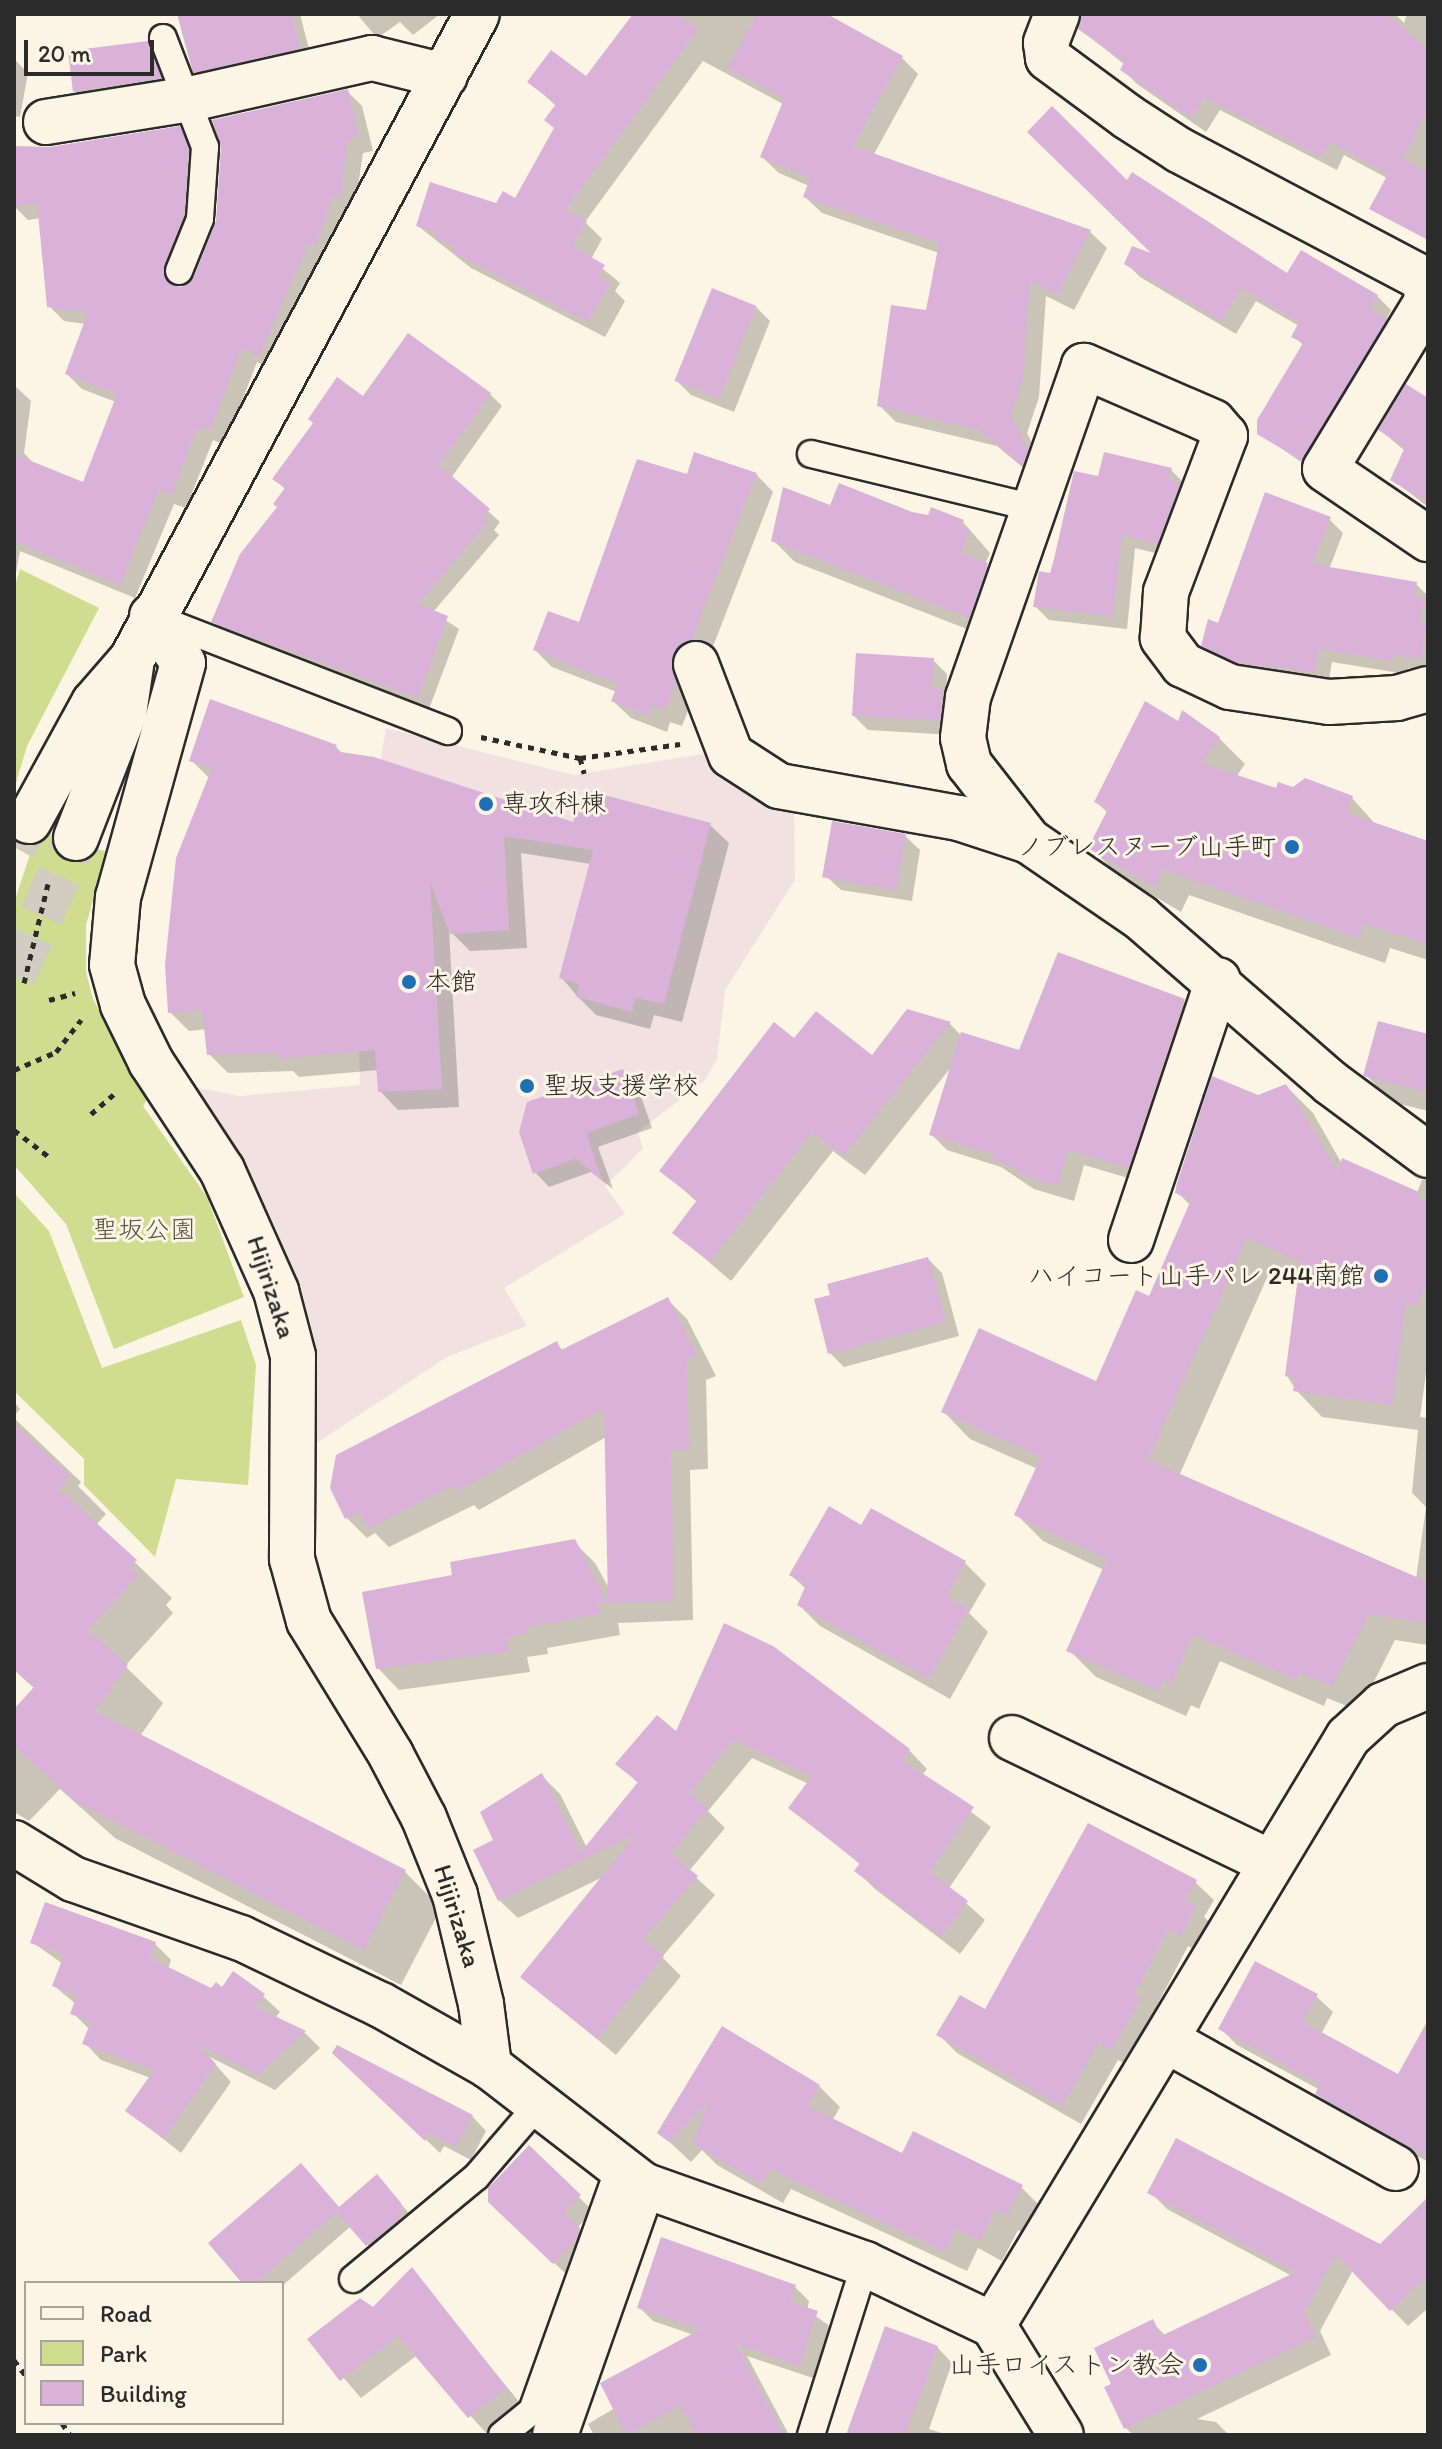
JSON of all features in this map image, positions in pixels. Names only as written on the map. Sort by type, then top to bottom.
[{"type":"street","points":[[29,821],[94,703],[132,659],[152,616],[277,396],[477,14]]},
{"type":"street","points":[[1057,14],[1046,43],[1048,58],[1128,117],[1179,150],[1420,277],[1427,289],[1426,303],[1325,469],[1428,539]]},
{"type":"street","points":[[46,122],[190,99],[372,58],[445,76]]},
{"type":"street","points":[[1029,841],[969,764],[963,738],[968,697],[1084,366],[1195,413],[1213,422],[1225,436],[1166,592],[1163,638],[1183,665],[1230,687],[1329,702],[1397,698],[1428,689]]},
{"type":"street","name":"Hijirizaka","points":[[152,616],[183,663],[118,897],[112,965],[123,1005],[151,1062],[222,1170],[276,1291],[293,1356],[292,1559],[309,1621],[391,1755],[424,1818],[455,1895],[481,2004],[489,2066]]},
{"type":"street","points":[[76,838],[124,714],[132,659]]},
{"type":"street","points":[[696,664],[731,755],[779,786],[959,818],[1029,841],[1140,917],[1218,980],[1331,1083],[1428,1155]]},
{"type":"street","points":[[1131,1240],[1218,980]]},
{"type":"street","points":[[993,2325],[1348,1737],[1383,1705],[1428,1686]]},
{"type":"street","points":[[1012,1738],[1270,1862]]},
{"type":"street","points":[[14,1843],[73,1879],[303,1964],[489,2066],[631,2176],[865,2264],[993,2325],[1061,2435]]},
{"type":"street","points":[[1166,2040],[1396,2168]]},
{"type":"street","points":[[555,2435],[631,2176]]},
{"type":"lane","points":[[163,38],[190,99],[205,147],[205,185],[200,219],[179,271]]},
{"type":"lane","points":[[811,454],[1034,508]]},
{"type":"lane","points":[[152,616],[448,731]]},
{"type":"lane","points":[[353,2279],[476,2177],[538,2105]]},
{"type":"lane","points":[[502,2435],[532,2411],[631,2176]]},
{"type":"lane","points":[[811,2435],[865,2264]]},
{"type":"path","points":[[448,731],[580,758],[701,741],[731,755]]},
{"type":"path","points":[[580,758],[584,773]]},
{"type":"path","points":[[24,983],[48,884]]},
{"type":"path","points":[[49,1000],[90,989]]},
{"type":"path","points":[[14,1070],[56,1052],[88,1011]]},
{"type":"path","points":[[91,1114],[114,1098],[118,1079]]},
{"type":"path","points":[[14,1130],[49,1157]]},
{"type":"shaded area","name":"聖坂支援学校","points":[[386,728],[574,775],[702,754],[794,800],[795,880],[725,990],[717,1059],[705,1080],[638,1132],[643,1149],[605,1186],[625,1214],[504,1288],[527,1326],[447,1357],[315,1444],[308,1319],[276,1228],[236,1154],[187,1086],[240,1096],[360,1085],[355,907]]},
{"type":"green space","points":[[20,569],[99,608],[27,746],[14,790],[14,589]]},
{"type":"green space","name":"聖坂公園","points":[[38,830],[107,852],[86,925],[86,972],[93,999],[147,1099],[143,1106],[207,1197],[244,1297],[114,1349],[66,1224],[14,1165],[14,903]]},
{"type":"green space","points":[[14,1193],[49,1231],[102,1368],[241,1320],[256,1365],[248,1485],[176,1479],[155,1557],[84,1485],[84,1459],[14,1391]]},
{"type":"building","points":[[177,14],[291,14],[300,49],[193,73]]},
{"type":"building","points":[[633,14],[677,14],[698,30],[566,209],[587,221],[573,247],[605,265],[598,276],[610,283],[588,322],[452,252],[454,245],[435,239],[437,233],[416,226],[430,182],[496,203],[503,191],[515,198],[554,128],[544,120],[556,104],[527,82],[551,50],[586,76]]},
{"type":"building","points":[[757,14],[827,14],[903,56],[853,146],[1091,230],[1058,295],[1030,282],[1023,380],[1011,415],[1028,449],[1022,466],[979,430],[877,406],[891,305],[926,310],[939,243],[803,197],[810,178],[760,157],[784,99],[727,68]]},
{"type":"building","points":[[1081,14],[1387,14],[1428,50],[1428,108],[1403,159],[1428,173],[1428,240],[1369,209],[1388,174],[1329,142],[1321,157],[1204,97],[1191,118],[1120,70],[1124,62],[1078,29]]},
{"type":"building","points":[[148,41],[161,78],[73,92],[68,51]]},
{"type":"building","points":[[348,89],[359,136],[348,139],[340,199],[332,198],[316,246],[309,244],[259,357],[242,348],[210,431],[198,427],[171,495],[159,490],[120,585],[14,541],[14,454],[83,482],[117,394],[65,374],[88,312],[47,307],[37,203],[14,206],[14,146],[50,147],[180,126],[189,149],[184,215],[163,272],[172,285],[182,287],[194,277],[216,221],[221,147],[212,120]]},
{"type":"building","points":[[1052,106],[1127,180],[1132,172],[1287,273],[1301,250],[1378,295],[1370,309],[1387,319],[1302,461],[1257,434],[1257,420],[1303,343],[1291,337],[1299,322],[1241,288],[1221,321],[1124,264],[1132,246],[1151,253],[1027,132]]},
{"type":"building","points":[[712,288],[757,306],[719,399],[675,381]]},
{"type":"building","points":[[408,333],[491,393],[439,465],[490,509],[483,517],[488,522],[418,604],[448,616],[418,698],[211,622],[240,554],[277,507],[273,504],[285,488],[272,479],[313,423],[308,419],[337,377],[363,396]]},
{"type":"building","points":[[1406,384],[1428,398],[1428,503],[1390,480],[1405,447],[1378,430]]},
{"type":"building","points":[[694,452],[757,473],[692,640],[677,648],[672,659],[676,682],[665,710],[652,706],[649,716],[611,701],[618,684],[533,650],[548,611],[579,622],[637,459],[687,474]]},
{"type":"building","points":[[1104,452],[1172,468],[1169,480],[1181,483],[1158,544],[1122,535],[1113,616],[1033,607],[1039,571],[1050,573],[1074,471],[1098,476]]},
{"type":"building","points":[[839,483],[912,512],[928,515],[931,507],[964,520],[961,527],[970,530],[961,553],[988,563],[969,618],[771,541],[783,487],[830,505]]},
{"type":"building","points":[[1265,492],[1331,517],[1312,564],[1417,582],[1415,597],[1424,599],[1420,623],[1426,624],[1421,659],[1394,655],[1392,661],[1318,649],[1315,672],[1237,663],[1201,646],[1208,619],[1218,623]]},
{"type":"building","points":[[856,653],[934,658],[932,688],[943,689],[940,721],[852,716]]},
{"type":"building","points":[[210,699],[337,745],[334,751],[374,757],[573,822],[585,790],[711,823],[664,1004],[635,998],[632,1012],[576,997],[579,984],[559,978],[593,850],[504,836],[509,930],[450,934],[430,882],[442,1089],[378,1092],[375,1050],[279,1059],[278,1053],[207,1055],[202,1010],[168,1013],[165,965],[176,858],[212,768],[189,761]]},
{"type":"building","points":[[1145,701],[1178,721],[1182,710],[1220,737],[1202,763],[1276,788],[1278,782],[1293,787],[1305,778],[1353,796],[1347,813],[1428,841],[1428,944],[1364,924],[1359,938],[1163,870],[1155,888],[1088,848],[1108,809],[1094,802]]},
{"type":"building","points":[[832,821],[906,834],[896,890],[822,877]]},
{"type":"building","points":[[1058,952],[1185,999],[1129,1168],[1068,1150],[1058,1186],[1016,1173],[1017,1168],[992,1160],[993,1154],[929,1135],[961,1032],[1019,1050]]},
{"type":"building","points":[[907,1009],[951,1022],[844,1156],[812,1132],[710,1262],[672,1233],[697,1200],[659,1171],[774,1022],[794,1038],[816,1011],[872,1055]]},
{"type":"building","points":[[1378,1021],[1428,1034],[1428,1092],[1363,1076]]},
{"type":"building","points":[[623,1069],[639,1114],[586,1133],[602,1180],[575,1159],[533,1174],[519,1132],[527,1102]]},
{"type":"building","points":[[1212,1076],[1258,1095],[1286,1084],[1338,1172],[1342,1158],[1419,1192],[1416,1198],[1428,1203],[1428,1280],[1417,1306],[1406,1302],[1392,1405],[1293,1391],[1295,1378],[1285,1376],[1300,1262],[1247,1238],[1148,1460],[1428,1582],[1428,1623],[1369,1614],[1332,1686],[1300,1673],[1297,1680],[1193,1635],[1172,1683],[1164,1680],[1159,1691],[1066,1651],[1107,1559],[1014,1515],[1041,1457],[941,1412],[979,1328],[1096,1381],[1136,1290],[1149,1296],[1191,1200],[1175,1193]]},
{"type":"building","points":[[928,1257],[946,1322],[828,1354],[814,1299],[830,1295],[827,1284]]},
{"type":"building","points":[[668,1297],[697,1355],[687,1360],[689,1450],[671,1450],[674,1601],[608,1603],[604,1408],[458,1491],[454,1485],[368,1529],[358,1512],[345,1519],[330,1488],[336,1455],[557,1341],[561,1350]]},
{"type":"building","points":[[14,1424],[70,1476],[59,1489],[137,1560],[130,1568],[138,1575],[88,1630],[128,1665],[95,1711],[406,1870],[364,1950],[76,1802],[14,1746],[14,1709],[34,1687],[14,1669]]},
{"type":"building","points":[[829,1506],[861,1525],[871,1508],[966,1561],[946,1596],[969,1609],[929,1679],[797,1605],[806,1585],[789,1575]]},
{"type":"building","points":[[575,1539],[608,1603],[598,1603],[600,1614],[527,1627],[528,1633],[507,1637],[510,1651],[376,1669],[362,1592],[452,1575],[450,1562]]},
{"type":"building","points":[[724,1623],[773,1646],[910,1749],[902,1760],[974,1807],[930,1872],[968,1901],[941,1937],[854,1871],[860,1863],[788,1808],[812,1776],[733,1740],[690,1793],[708,1808],[671,1854],[698,1876],[643,1940],[664,1956],[597,2039],[520,1977],[636,1834],[498,1901],[473,1850],[493,1840],[480,1812],[542,1773],[581,1852],[638,1782],[615,1764],[657,1715],[676,1731]]},
{"type":"building","points":[[1088,1823],[1197,1880],[1185,1900],[1197,1906],[1181,1936],[1169,1929],[1135,1994],[1142,1998],[1112,2050],[1099,2043],[1062,2107],[936,2035],[960,1995],[985,2009]]},
{"type":"building","points":[[45,1902],[156,1942],[150,1958],[211,1988],[216,1982],[222,1987],[233,1971],[265,1994],[256,2007],[306,2031],[258,2075],[199,2045],[216,2064],[164,2139],[125,2111],[154,2070],[82,2044],[91,2021],[70,2014],[77,1995],[52,1986],[64,1955],[30,1943]]},
{"type":"building","points":[[1255,1961],[1318,1994],[1303,2022],[1398,2074],[1428,2020],[1428,2157],[1315,2094],[1320,2084],[1218,2029]]},
{"type":"building","points":[[722,2026],[820,2085],[808,2106],[902,2153],[913,2131],[1023,2185],[1007,2216],[996,2210],[981,2241],[956,2229],[945,2252],[770,2169],[761,2184],[693,2144],[708,2102],[669,2142],[657,2133]]},
{"type":"building","points":[[337,2045],[473,2115],[456,2147],[429,2133],[425,2141],[332,2053]]},
{"type":"building","points":[[1176,2138],[1380,2244],[1428,2197],[1428,2276],[1390,2311],[1336,2255],[1304,2313],[1316,2337],[1124,2429],[1104,2387],[1111,2384],[1094,2348],[1153,2319],[1161,2336],[1296,2272],[1147,2193]]},
{"type":"building","points":[[529,2145],[581,2195],[564,2213],[580,2228],[577,2238],[553,2264],[488,2202],[488,2188]]},
{"type":"building","points":[[301,2163],[339,2207],[377,2174],[401,2203],[401,2217],[366,2246],[337,2213],[257,2281],[240,2281],[208,2243]]},
{"type":"building","points":[[661,2237],[796,2285],[790,2302],[818,2311],[799,2366],[736,2344],[784,2435],[696,2435],[680,2406],[626,2435],[600,2383],[701,2329],[637,2308]]},
{"type":"building","points":[[412,2267],[507,2388],[468,2418],[398,2336],[340,2381],[307,2339],[360,2298],[373,2307]]},
{"type":"building","points":[[885,2326],[938,2346],[906,2435],[846,2435]]},
{"type":"tunnel","points":[[14,847],[29,821]]},
{"type":"tunnel","points":[[14,976],[76,838]]},
{"type":"place","name":"専攻科棟","points":[[486,804]]},
{"type":"place","name":"ノブレスヌーブ山手町","points":[[1292,847]]},
{"type":"place","name":"本館","points":[[409,982]]},
{"type":"place","name":"聖坂支援学校","points":[[527,1086]]},
{"type":"place","name":"ハイコート山手パレ 244南館","points":[[1381,1276]]},
{"type":"place","name":"山手ロイストン教会","points":[[1200,2365]]}]
